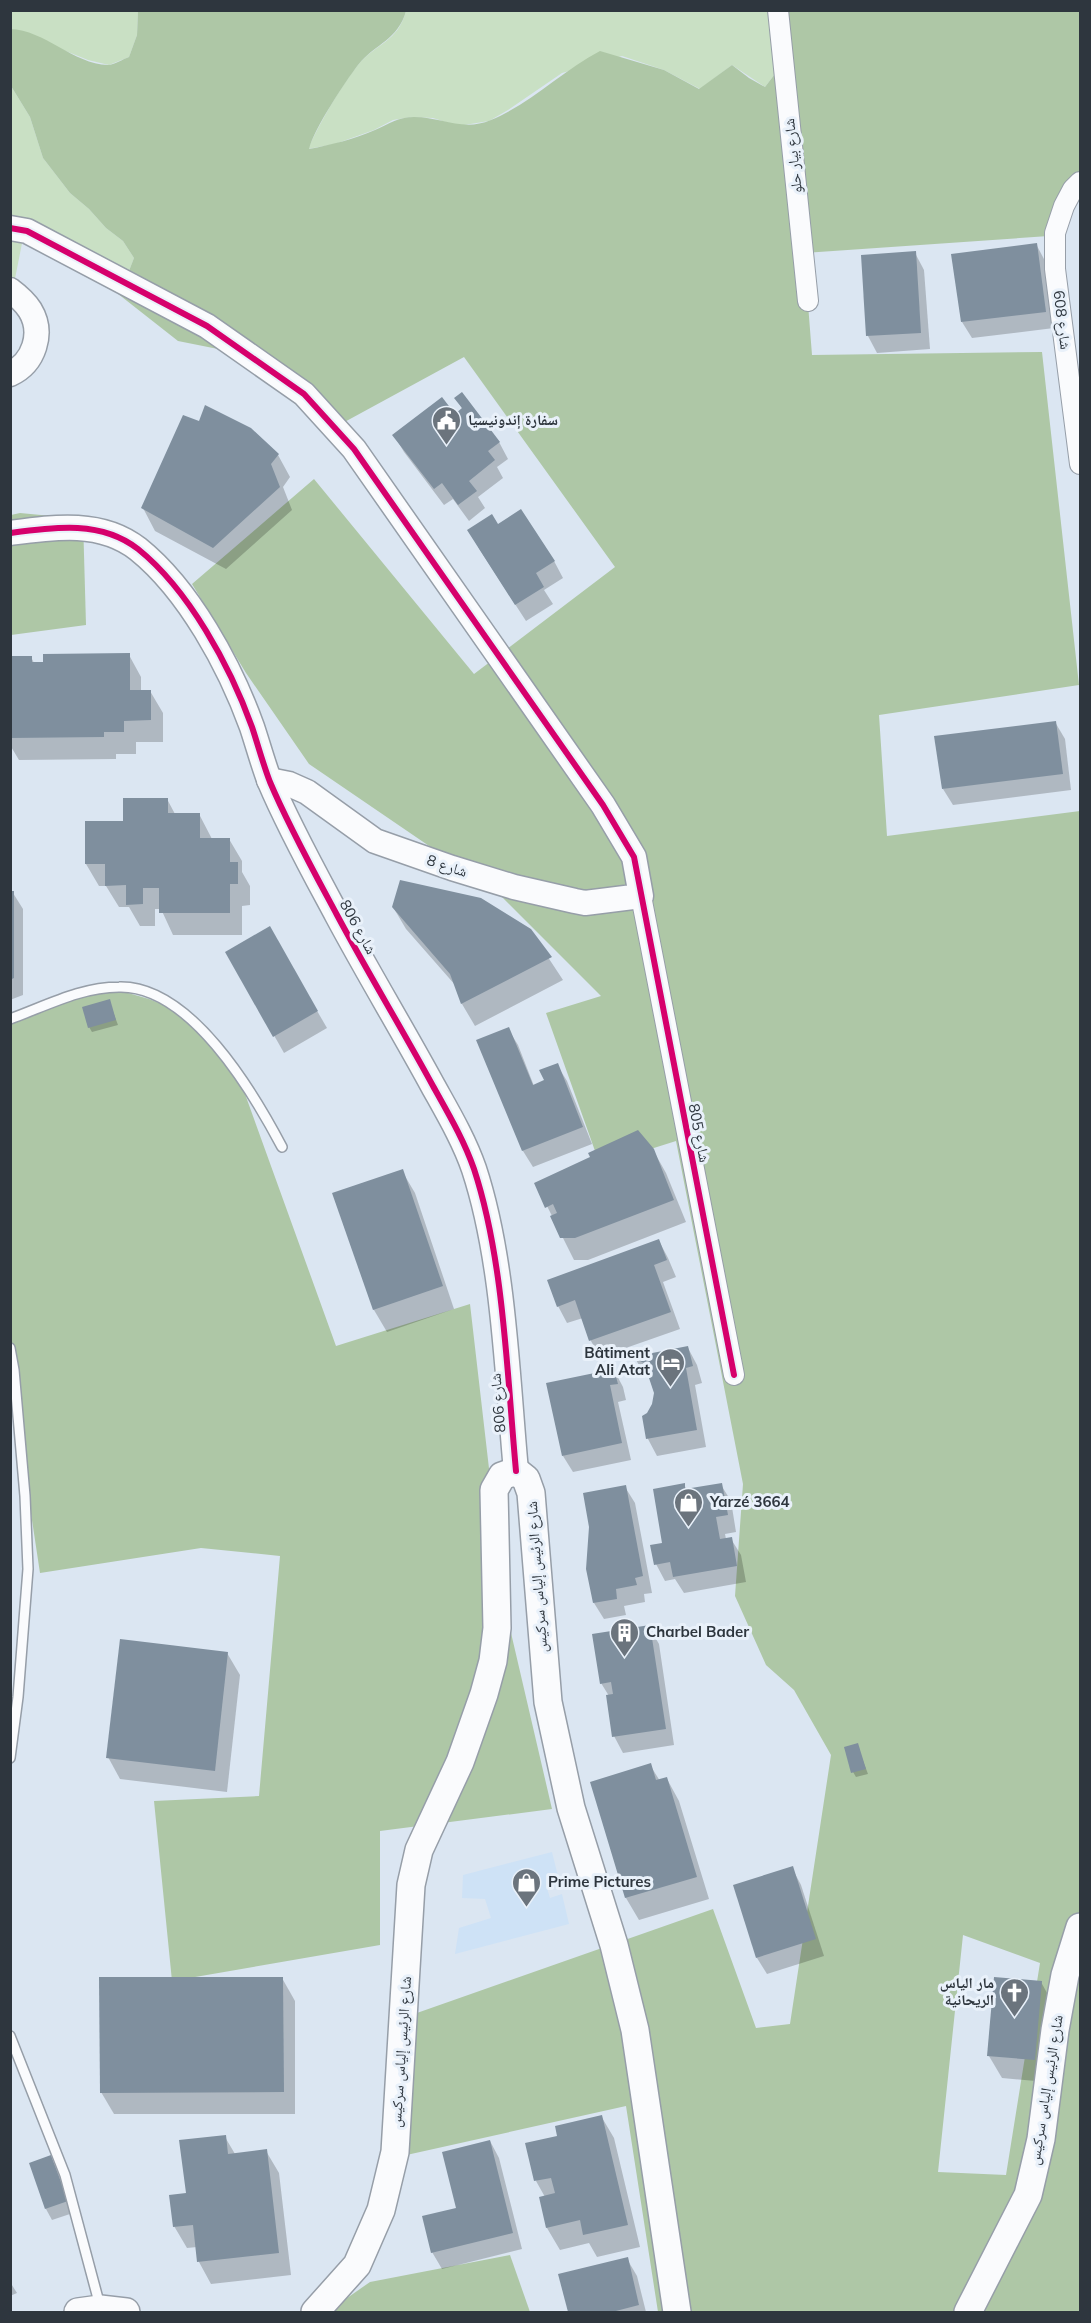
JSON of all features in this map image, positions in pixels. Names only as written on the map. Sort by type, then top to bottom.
[{"type":"main road","name":"شارع الرئيس إلياس سركيس","points":[[315,2313],[357,2265],[381,2210],[395,2152],[411,1885],[419,1850],[460,1761],[484,1694],[497,1628],[494,1490],[502,1476],[516,1471],[526,1479],[531,1493],[548,1702],[571,1808],[614,1945],[635,2030],[677,2313]]},
{"type":"main road","name":"شارع الرئيس إلياس سركيس","points":[[968,2313],[1028,2195],[1041,2139],[1055,2030],[1065,1975],[1080,1927]]},
{"type":"street","name":"شارع بيار حلو","points":[[778,10],[808,301]]},
{"type":"street","name":"شارع 608","points":[[1080,182],[1073,189],[1064,206],[1055,233],[1055,269],[1080,464]]},
{"type":"street","points":[[10,228],[27,231],[207,326],[304,394],[354,449],[603,805],[634,857],[641,896]]},
{"type":"street","points":[[10,290],[25,302],[31,311],[37,330],[29,358],[23,366],[10,374]]},
{"type":"street","name":"شارع 806","points":[[10,533],[54,527],[79,528],[108,532],[137,549],[170,581],[201,624],[229,670],[251,725],[269,780],[338,918],[410,1042],[456,1128],[474,1168],[489,1230],[501,1307],[516,1471]]},
{"type":"street","name":"شارع 8","points":[[269,780],[289,784],[306,792],[375,841],[452,868],[514,887],[585,903],[641,896]]},
{"type":"street","name":"شارع 805","points":[[641,896],[734,1375]]},
{"type":"lane","points":[[10,1019],[85,991],[120,987],[155,993],[179,1010],[208,1036],[260,1106],[282,1147]]},
{"type":"lane","points":[[10,1348],[15,1370],[28,1569],[18,1697],[10,1758]]},
{"type":"lane","points":[[10,2036],[65,2175],[101,2311]]},
{"type":"shaded area","name":"Prime Pictures","points":[[552,1852],[560,1884],[547,1888],[550,1898],[562,1894],[569,1924],[455,1954],[459,1928],[491,1918],[485,1899],[462,1898],[463,1875]]},
{"type":"green space","points":[[11,11],[138,11],[137,35],[129,57],[109,65],[88,60],[11,29]]},
{"type":"green space","points":[[138,11],[406,11],[398,29],[365,58],[352,73],[323,118],[309,149],[351,139],[408,117],[471,125],[491,120],[519,105],[600,51],[664,70],[699,89],[732,65],[765,87],[778,70],[774,11],[1080,11],[1080,195],[1063,235],[804,253],[812,355],[1042,352],[1079,685],[879,715],[887,836],[1080,811],[1080,2312],[658,2312],[626,2106],[393,2158],[397,2020],[713,1909],[756,2028],[790,2024],[831,1755],[794,1690],[766,1665],[735,1596],[743,1484],[676,1141],[600,1165],[546,1013],[601,996],[498,893],[309,764],[246,673],[192,584],[314,479],[474,674],[615,567],[464,357],[328,431],[233,352],[178,341],[108,286],[127,276],[134,258],[123,241],[70,193],[43,158],[30,117],[11,86],[10,29],[35,35],[83,59],[108,65],[129,57],[137,35]],"holes":[[[963,1935],[1040,1963],[1006,2175],[938,2172]]]},
{"type":"green space","points":[[406,11],[774,11],[778,70],[765,87],[732,65],[700,89],[664,70],[622,56],[562,73],[489,121],[458,126],[433,118],[411,117],[393,120],[374,130],[335,144],[308,149],[351,74],[365,58],[392,36],[398,29]]},
{"type":"green space","points":[[11,86],[30,117],[43,158],[70,193],[123,241],[134,258],[127,276],[26,223],[11,299]]},
{"type":"green space","points":[[20,513],[83,519],[86,625],[11,635],[11,515]]},
{"type":"green space","points":[[106,991],[128,993],[171,1008],[190,1021],[236,1073],[336,1346],[470,1304],[505,1607],[552,1809],[380,1831],[380,1945],[172,1981],[154,1801],[259,1796],[280,1556],[201,1548],[40,1573],[11,1381],[10,1013],[63,995]]},
{"type":"green space","points":[[510,2255],[530,2312],[327,2312],[370,2282]]},
{"type":"building","points":[[1037,243],[1046,312],[961,322],[951,254]]},
{"type":"building","points":[[916,251],[921,333],[866,336],[861,255]]},
{"type":"building","name":"سفارة إندونيسيا","points":[[462,392],[500,442],[488,451],[495,460],[469,481],[477,491],[458,505],[442,483],[434,489],[392,435],[442,397],[455,414],[462,408],[454,398]]},
{"type":"building","points":[[205,405],[251,428],[279,454],[271,464],[280,487],[213,548],[141,508],[183,415],[199,421]]},
{"type":"building","points":[[521,509],[555,561],[536,573],[544,587],[515,605],[467,530],[492,514],[498,524]]},
{"type":"building","points":[[130,653],[130,690],[151,690],[151,720],[124,721],[124,732],[104,732],[104,737],[10,738],[10,656],[32,656],[32,662],[43,662],[43,654]]},
{"type":"building","points":[[1056,721],[1063,774],[942,789],[934,736]]},
{"type":"building","points":[[123,798],[168,798],[168,813],[200,813],[200,838],[230,838],[230,862],[238,862],[238,884],[230,884],[230,913],[159,913],[159,888],[143,888],[143,904],[126,905],[126,885],[105,886],[105,864],[85,864],[85,821],[123,821]]},
{"type":"building","points":[[400,880],[481,898],[531,929],[552,957],[461,1004],[450,974],[392,907]]},
{"type":"building","points":[[10,891],[14,891],[14,978],[10,980]]},
{"type":"building","points":[[270,926],[318,1011],[273,1037],[225,952]]},
{"type":"building","points":[[110,999],[116,1020],[88,1028],[82,1007]]},
{"type":"building","points":[[509,1027],[533,1085],[544,1080],[539,1070],[558,1063],[583,1127],[522,1151],[476,1040]]},
{"type":"building","points":[[638,1130],[654,1149],[674,1200],[575,1238],[560,1238],[550,1216],[557,1213],[553,1204],[545,1208],[534,1183],[590,1157],[588,1153]]},
{"type":"building","points":[[403,1169],[443,1286],[373,1310],[332,1193]]},
{"type":"building","points":[[659,1239],[667,1260],[654,1265],[671,1312],[589,1341],[575,1300],[557,1307],[547,1280]]},
{"type":"building","name":"Bâtiment Ali Atat","points":[[688,1346],[693,1366],[686,1368],[697,1430],[646,1439],[642,1416],[647,1413],[652,1404],[654,1393],[644,1363],[632,1357]]},
{"type":"building","points":[[614,1369],[618,1384],[610,1385],[622,1443],[562,1456],[546,1383]]},
{"type":"building","name":"Yarzé 3664","points":[[685,1483],[685,1489],[722,1483],[728,1515],[716,1517],[720,1539],[732,1537],[737,1566],[673,1577],[670,1562],[654,1565],[650,1545],[662,1543],[653,1489]]},
{"type":"building","points":[[626,1485],[643,1576],[635,1578],[637,1585],[616,1589],[617,1599],[593,1603],[586,1569],[589,1527],[583,1493]]},
{"type":"building","name":"Charbel Bader","points":[[650,1625],[666,1729],[612,1737],[606,1695],[613,1694],[611,1682],[600,1684],[592,1634]]},
{"type":"building","points":[[120,1639],[228,1652],[215,1771],[106,1758]]},
{"type":"building","points":[[858,1743],[866,1769],[851,1773],[844,1747]]},
{"type":"building","points":[[651,1763],[656,1780],[667,1777],[697,1877],[625,1898],[590,1782]]},
{"type":"building","points":[[793,1866],[816,1939],[756,1958],[733,1885]]},
{"type":"building","points":[[99,1977],[283,1977],[284,2092],[100,2093]]},
{"type":"building","name":"مار الياس الريحانية","points":[[994,1977],[1042,1981],[1035,2060],[987,2056]]},
{"type":"building","points":[[602,2115],[628,2225],[583,2235],[580,2220],[546,2228],[539,2197],[555,2193],[551,2178],[534,2181],[525,2143],[557,2136],[555,2126]]},
{"type":"building","points":[[226,2135],[228,2154],[267,2149],[279,2253],[197,2262],[193,2225],[173,2227],[169,2195],[186,2193],[179,2140]]},
{"type":"building","points":[[490,2140],[513,2233],[431,2253],[422,2216],[456,2208],[442,2152]]},
{"type":"building","points":[[51,2155],[68,2201],[45,2209],[29,2163]]},
{"type":"building","points":[[628,2257],[639,2305],[612,2312],[568,2312],[558,2274]]},
{"type":"cycle path","points":[[10,228],[27,231],[207,326],[304,394],[354,449],[603,805],[634,857],[734,1375]]},
{"type":"cycle path","points":[[10,533],[77,528],[109,533],[124,540],[157,566],[174,586],[191,607],[220,655],[243,704],[270,782],[293,833],[450,1116],[474,1169],[484,1204],[498,1279],[516,1471]]},
{"type":"place","name":"سفارة إندونيسيا","points":[[447,446]]},
{"type":"place","name":"Bâtiment Ali Atat","points":[[671,1388]]},
{"type":"place","name":"Yarzé 3664","points":[[689,1528]]},
{"type":"place","name":"Charbel Bader","points":[[625,1658]]},
{"type":"place","name":"Prime Pictures","points":[[527,1908]]},
{"type":"place","name":"مار الياس الريحانية","points":[[1015,2018]]}]
